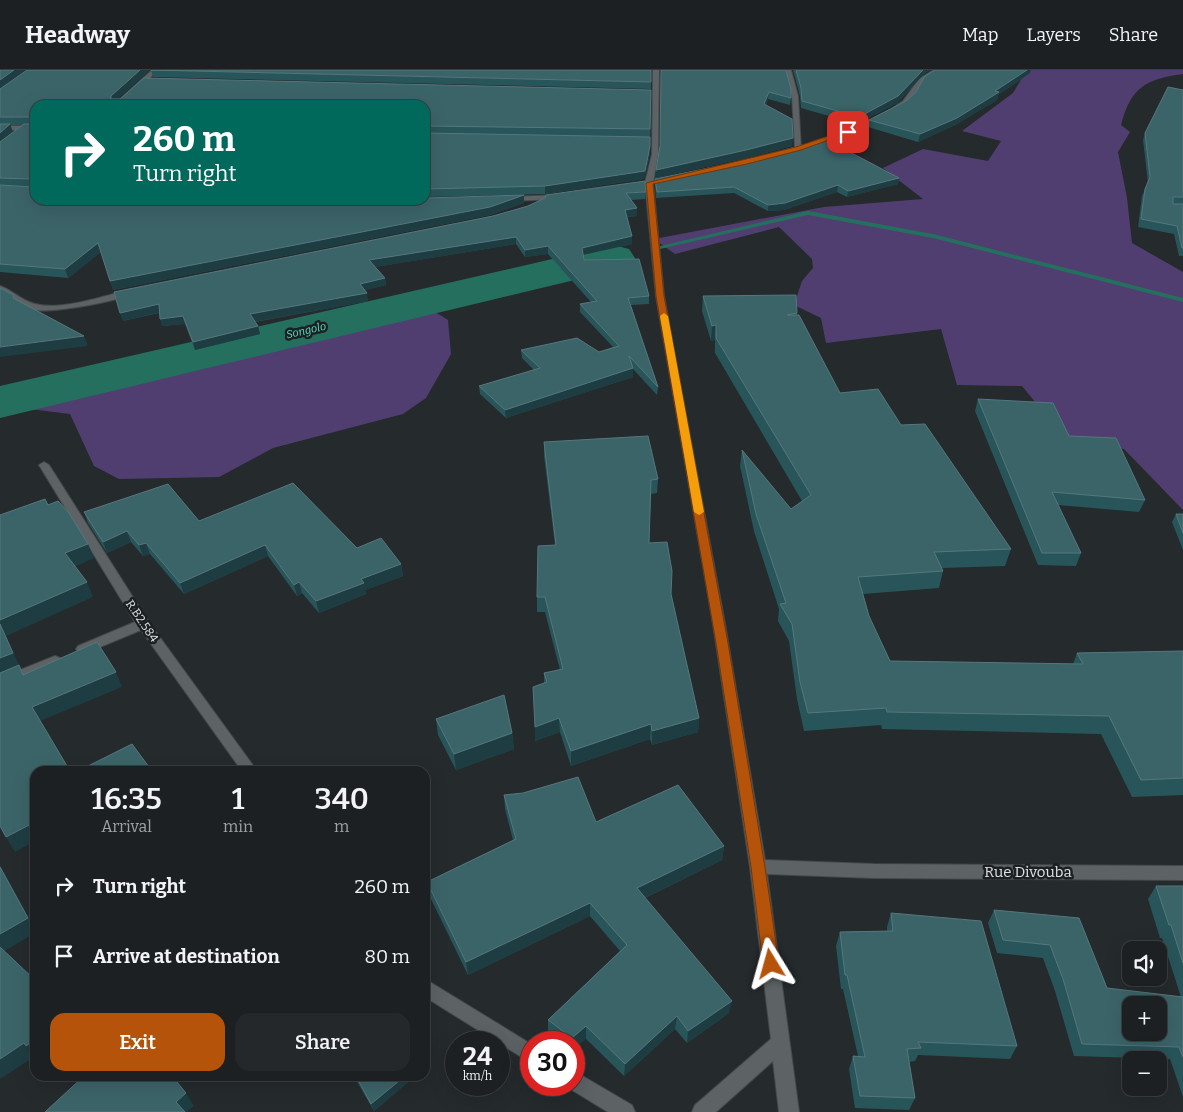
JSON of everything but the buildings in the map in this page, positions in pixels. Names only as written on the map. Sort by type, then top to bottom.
[{"type":"street","points":[[123,100],[155,70]]},
{"type":"street","points":[[656,70],[650,93],[651,141],[649,182],[660,296],[710,576],[758,867],[789,1112]]},
{"type":"street","points":[[788,70],[795,96],[798,149]]},
{"type":"street","points":[[790,151],[832,139],[880,118],[901,106],[911,97],[919,78],[938,70]]},
{"type":"street","points":[[144,81],[154,81]]},
{"type":"street","points":[[0,128],[30,128]]},
{"type":"street","points":[[12,138],[24,128]]},
{"type":"street","points":[[495,200],[564,196]]},
{"type":"street","points":[[524,209],[545,198]]},
{"type":"street","points":[[0,289],[23,304],[36,308],[50,308],[143,290]]},
{"type":"street","name":"R.B2.584","points":[[44,466],[143,624],[246,766]]},
{"type":"street","points":[[0,684],[143,624]]},
{"type":"street","name":"Rue Divouba","points":[[758,867],[873,871],[1183,873]]},
{"type":"street","points":[[430,990],[520,1047]]},
{"type":"street","points":[[702,1112],[781,1042]]},
{"type":"street","points":[[585,1087],[624,1112]]},
{"type":"shaded area","points":[[1027,70],[1183,70],[1183,74],[1150,82],[1135,93],[1125,112],[1121,125],[1130,132],[1118,152],[1127,198],[1132,243],[1183,272],[1183,510],[1124,449],[1067,441],[1022,386],[957,385],[941,329],[826,343],[821,318],[794,305],[802,281],[813,268],[812,259],[779,227],[675,254],[654,239],[824,207],[923,199],[883,168],[923,149],[988,161],[1001,141],[962,131],[1013,93]]},
{"type":"shaded area","points":[[409,308],[432,310],[448,320],[451,354],[426,398],[403,414],[273,448],[219,477],[119,479],[94,466],[70,414],[30,409],[90,389],[195,371],[266,353],[382,313]]},
{"type":"waterway","points":[[660,247],[808,213],[933,236],[1183,300]]},
{"type":"waterway","name":"Songolo","points":[[0,402],[613,258]]},
{"type":"slow traffic","points":[[664,316],[699,512]]},
{"type":"route","points":[[771,964],[758,867],[722,643],[660,296],[649,183],[798,149],[848,132]]}]
